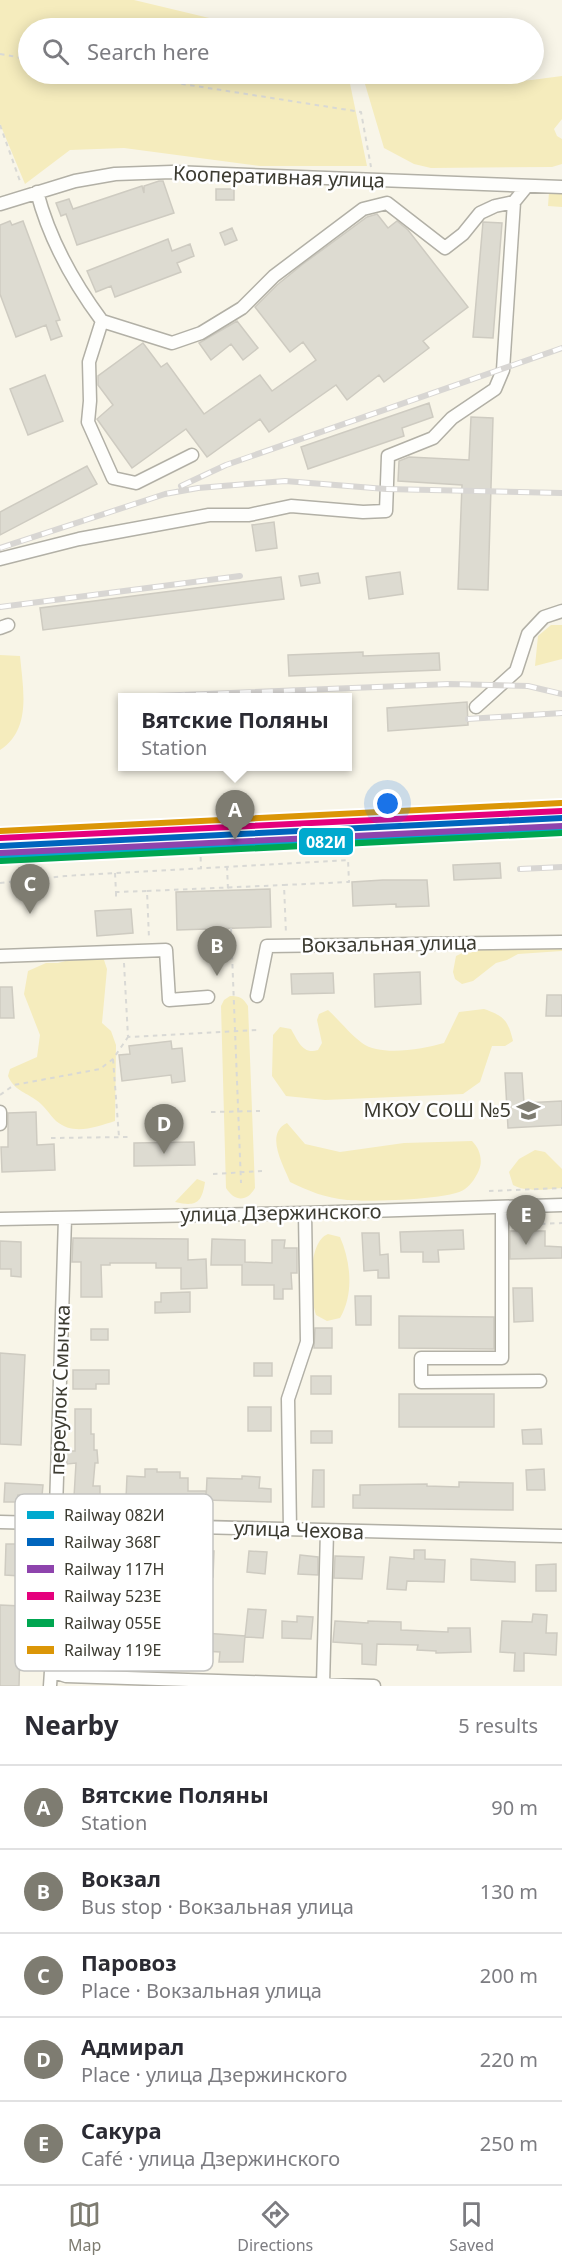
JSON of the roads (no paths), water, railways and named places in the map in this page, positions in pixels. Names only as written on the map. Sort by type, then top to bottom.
[{"type":"street","name":"Кооперативная улица","points":[[0,204],[75,181],[115,174],[172,172],[562,187]]},
{"type":"street","points":[[0,559],[79,539],[208,515],[249,515],[291,506],[363,512],[386,511],[388,456],[433,438],[452,418],[495,389],[504,370],[514,202],[527,186]]},
{"type":"street","points":[[37,192],[52,235],[78,288],[102,321],[172,343],[201,333],[242,308],[274,276],[363,209],[387,203],[445,248],[463,234],[480,213],[495,206],[514,202]]},
{"type":"street","points":[[102,321],[89,362],[88,422],[113,478],[136,483],[192,455]]},
{"type":"street","points":[[476,707],[516,671],[528,634],[544,617],[562,611]]},
{"type":"street","name":"Вокзальная улица","points":[[258,996],[267,946],[562,942]]},
{"type":"street","points":[[0,956],[166,950],[170,999],[208,997]]},
{"type":"street","points":[[0,1112],[0,1124]]},
{"type":"street","name":"улица Дзержинского","points":[[0,1219],[562,1205]]},
{"type":"street","points":[[502,1208],[503,1382]]},
{"type":"street","points":[[290,1529],[288,1399],[307,1342],[305,1213]]},
{"type":"street","name":"переулок Смычка","points":[[57,1494],[65,1218]]},
{"type":"street","points":[[502,1359],[421,1358],[421,1382],[540,1382]]},
{"type":"street","name":"улица Чехова","points":[[213,1527],[562,1536]]},
{"type":"street","points":[[323,1685],[327,1531]]},
{"type":"street","points":[[51,1671],[66,1676],[374,1686]]},
{"type":"street","name":"переулок Смычка","points":[[50,1686],[51,1671]]},
{"type":"railway","points":[[181,486],[226,465],[562,348]]},
{"type":"railway","points":[[0,548],[165,494],[198,488],[285,481],[386,489],[562,493]]},
{"type":"railway","points":[[0,607],[240,576]]},
{"type":"railway","points":[[228,693],[450,684],[528,686],[562,694]]},
{"type":"railway","points":[[468,719],[562,713]]},
{"type":"railway","points":[[520,869],[562,867]]},
{"type":"rail line","name":"119Е","points":[[0,831],[561,803]]},
{"type":"rail line","name":"523Е","points":[[0,838],[562,811]]},
{"type":"rail line","name":"368Г","points":[[0,846],[562,818]]},
{"type":"rail line","name":"117Н","points":[[0,853],[562,826]]},
{"type":"rail line","name":"082И","points":[[0,858],[562,830]]},
{"type":"rail line","name":"055Е","points":[[1,861],[562,833]]},
{"type":"place","name":"Вятские Поляны","points":[[235,840]]},
{"type":"place","name":"Паровоз","points":[[30,914]]},
{"type":"place","name":"Вокзал","points":[[217,976]]},
{"type":"place","name":"МКОУ СОШ №5","points":[[529,1110]]},
{"type":"place","name":"Адмирал","points":[[164,1154]]},
{"type":"place","name":"Сакура","points":[[526,1245]]}]
